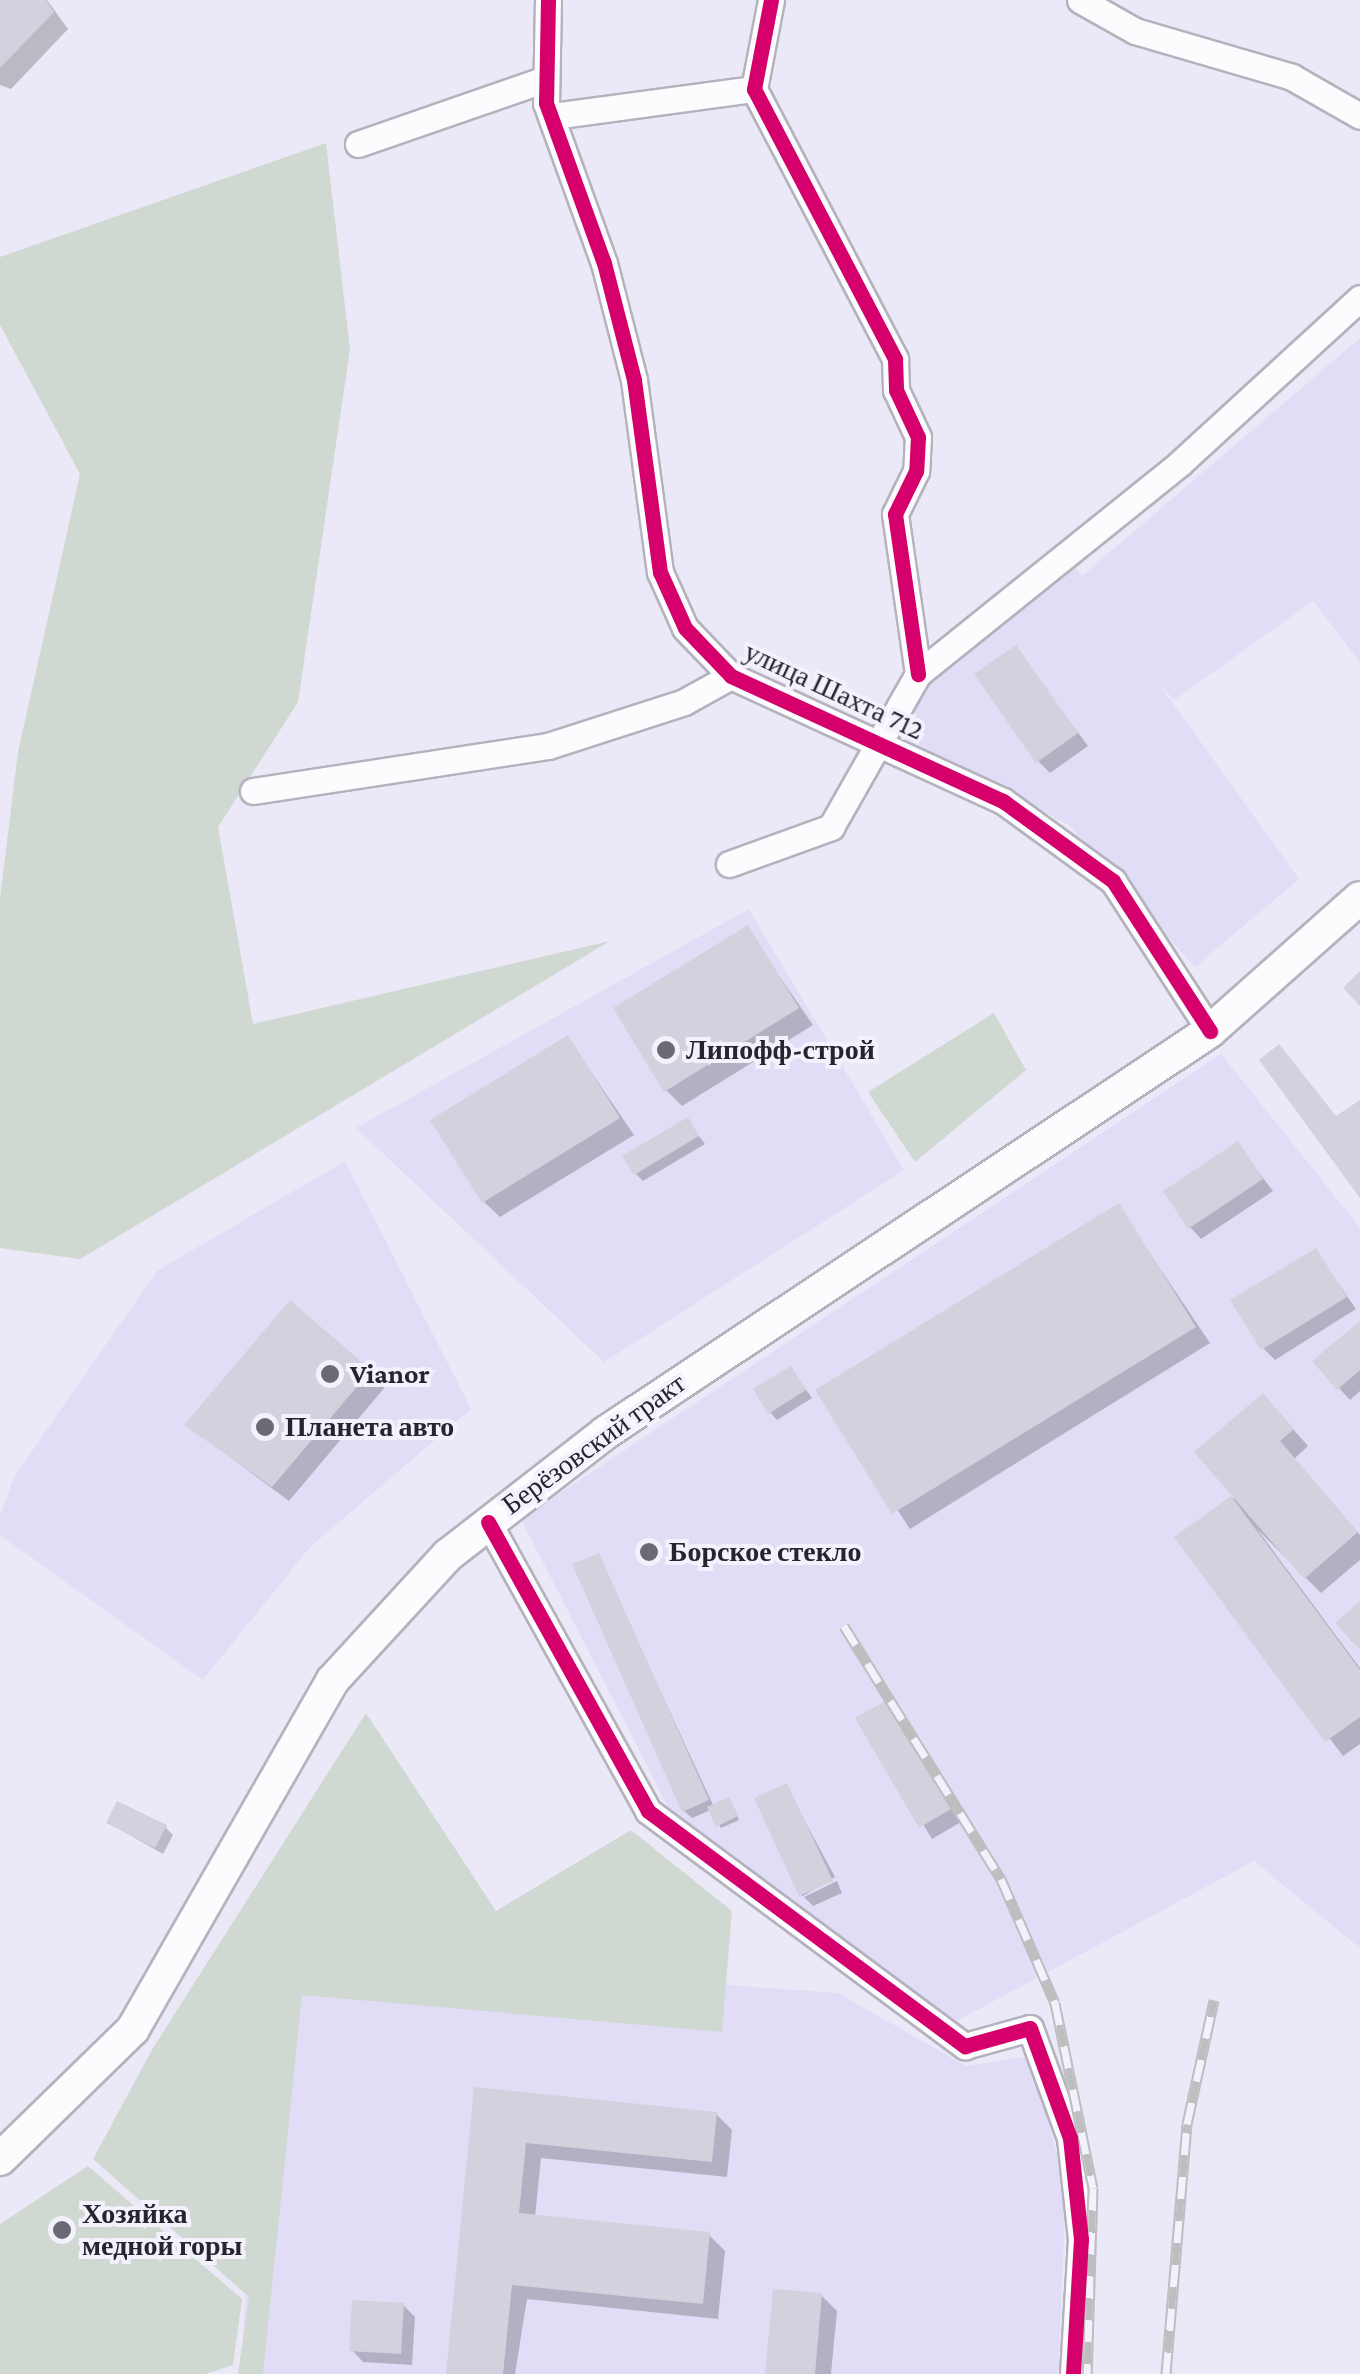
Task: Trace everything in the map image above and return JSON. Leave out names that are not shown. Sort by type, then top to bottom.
[{"type":"main road","name":"Берёзовский тракт","points":[[0,2159],[133,2029],[333,1680],[488,1522],[756,1329],[1210,1031],[1360,898]]},
{"type":"street","name":"улица Шахта 712","points":[[548,0],[546,79],[553,116],[634,380],[660,572],[685,628],[731,676],[884,740],[1003,802],[1113,881],[1210,1031]]},
{"type":"street","points":[[771,0],[754,89],[895,359],[896,390],[918,436],[916,471],[895,514],[918,674]]},
{"type":"street","points":[[1080,0],[1135,31],[1292,78],[1360,116]]},
{"type":"street","points":[[358,144],[546,79]]},
{"type":"street","points":[[553,116],[754,89]]},
{"type":"street","points":[[729,864],[831,827],[884,740],[918,674],[1180,463],[1360,298]]},
{"type":"street","points":[[253,792],[548,746],[684,702],[731,676]]},
{"type":"street","points":[[488,1522],[648,1811],[965,2046],[1030,2028],[1070,2138],[1081,2239],[1073,2374]]},
{"type":"shaded area","points":[[326,143],[350,349],[298,702],[218,827],[253,1024],[610,941],[80,1259],[0,1248],[0,898],[18,752],[80,474],[0,325],[0,257]]},
{"type":"shaded area","points":[[1360,338],[1360,662],[1313,601],[1174,700],[1157,681],[1299,879],[1195,967],[1069,825],[882,728],[1068,558],[1082,576]]},
{"type":"shaded area","points":[[749,909],[904,1170],[604,1362],[356,1128]]},
{"type":"shaded area","points":[[994,1013],[1026,1070],[915,1162],[868,1092]]},
{"type":"shaded area","points":[[1221,1054],[1360,1228],[1360,1948],[1254,1861],[955,2022],[671,1813],[521,1519]]},
{"type":"shaded area","points":[[345,1161],[471,1409],[310,1547],[203,1680],[0,1535],[0,1516],[14,1477],[157,1271]]},
{"type":"shaded area","points":[[366,1713],[496,1911],[631,1830],[732,1911],[722,2032],[302,1995],[263,2374],[238,2374],[249,2297],[93,2159],[153,2048]]},
{"type":"shaded area","points":[[273,1952],[838,1993],[966,2066],[1032,2056],[1066,2191],[1058,2374],[240,2374]]},
{"type":"shaded area","points":[[88,2166],[242,2299],[233,2365],[206,2374],[0,2374],[0,2224]]},
{"type":"building","points":[[0,0],[46,0],[54,12],[0,68]]},
{"type":"building","points":[[1016,645],[1078,733],[1036,763],[974,674]]},
{"type":"building","points":[[748,925],[799,1008],[664,1092],[613,1008]]},
{"type":"building","points":[[1360,971],[1360,1006],[1343,988]]},
{"type":"building","points":[[568,1035],[620,1118],[482,1203],[430,1120]]},
{"type":"building","points":[[1279,1044],[1336,1116],[1360,1100],[1360,1198],[1259,1060]]},
{"type":"building","points":[[688,1117],[699,1136],[634,1175],[622,1156]]},
{"type":"building","points":[[1238,1141],[1263,1179],[1188,1229],[1163,1191]]},
{"type":"building","points":[[1119,1203],[1196,1327],[892,1514],[815,1390]]},
{"type":"building","points":[[1316,1248],[1347,1297],[1261,1350],[1230,1300]]},
{"type":"building","points":[[290,1300],[371,1370],[272,1487],[184,1425]]},
{"type":"building","points":[[1360,1321],[1360,1370],[1337,1390],[1312,1361]]},
{"type":"building","points":[[791,1366],[806,1390],[768,1414],[753,1389]]},
{"type":"building","points":[[1263,1393],[1294,1429],[1280,1441],[1358,1532],[1304,1579],[1194,1452]]},
{"type":"building","points":[[1231,1496],[1360,1670],[1360,1717],[1325,1742],[1174,1537]]},
{"type":"building","points":[[599,1553],[709,1800],[682,1812],[572,1564]]},
{"type":"building","points":[[1360,1601],[1360,1650],[1335,1623]]},
{"type":"building","points":[[887,1700],[951,1809],[919,1828],[855,1718]]},
{"type":"building","points":[[787,1783],[833,1881],[799,1896],[754,1798]]},
{"type":"building","points":[[729,1797],[738,1816],[716,1827],[707,1807]]},
{"type":"building","points":[[117,1801],[167,1825],[155,1848],[106,1823]]},
{"type":"building","points":[[474,2087],[717,2112],[712,2162],[526,2143],[519,2213],[710,2232],[703,2304],[512,2285],[503,2374],[446,2374]]},
{"type":"building","points":[[773,2289],[822,2293],[815,2374],[765,2374]]},
{"type":"building","points":[[352,2300],[404,2303],[401,2354],[349,2351]]},
{"type":"railway","points":[[844,1626],[1001,1879],[1055,2003],[1093,2188],[1087,2374]]},
{"type":"railway","points":[[1166,2374],[1187,2124],[1214,2000]]},
{"type":"cycle path","points":[[548,0],[546,103],[604,263],[634,380],[660,572],[685,628],[731,676],[1003,801],[1113,881],[1210,1031]]},
{"type":"cycle path","points":[[771,0],[754,89],[895,359],[896,390],[918,437],[916,471],[895,514],[918,674]]},
{"type":"cycle path","points":[[488,1522],[648,1811],[965,2046],[1030,2028],[1070,2138],[1081,2239],[1073,2374]]},
{"type":"place","name":"Липофф-строй","points":[[666,1050]]},
{"type":"place","name":"Vianor","points":[[330,1374]]},
{"type":"place","name":"Планета авто","points":[[265,1427]]},
{"type":"place","name":"Борское стекло","points":[[649,1552]]},
{"type":"place","name":"Хозяйка медной горы","points":[[62,2230]]}]
